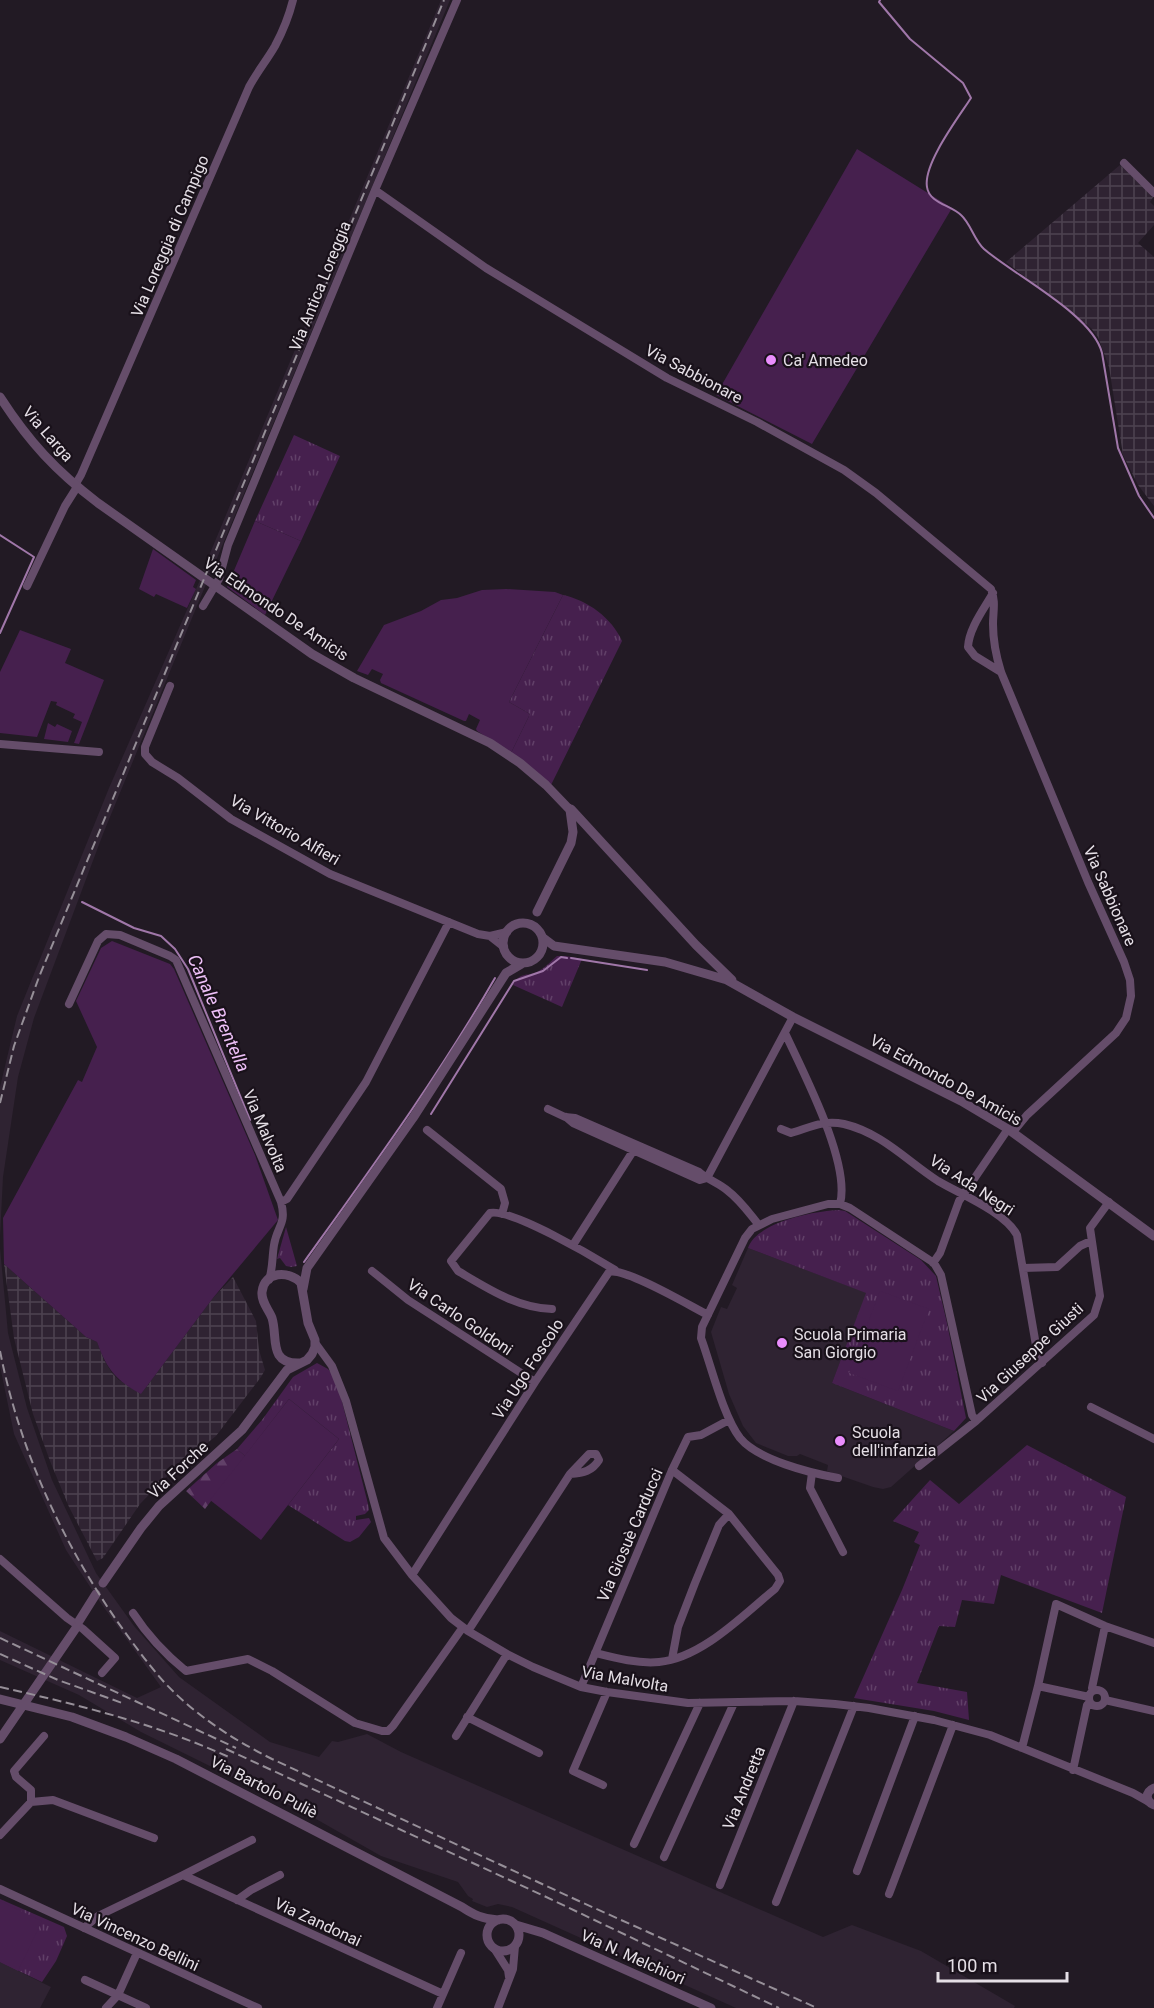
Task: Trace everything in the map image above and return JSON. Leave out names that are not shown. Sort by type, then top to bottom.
[{"type":"street","name":"Via Loreggia di Campigo","points":[[27,586],[64,506],[86,465],[249,87],[275,47],[288,19],[293,0]]},
{"type":"street","name":"Via Antica Loreggia","points":[[215,585],[219,579],[228,544],[375,190],[457,0]]},
{"type":"street","points":[[1124,163],[1154,193]]},
{"type":"street","name":"Via Sabbionare","points":[[375,190],[486,268],[667,378],[758,422],[844,470],[876,493],[992,589],[996,655],[1001,672],[1088,882],[1124,962],[1130,980],[1131,996],[1126,1018],[1116,1034],[1010,1131],[959,1202],[940,1253],[933,1263]]},
{"type":"street","name":"Via Larga","points":[[0,397],[31,442],[76,486]]},
{"type":"street","name":"Via Edmondo De Amicis","points":[[76,486],[289,639],[344,673],[490,743],[520,764],[560,799],[696,945],[742,988]]},
{"type":"street","points":[[203,606],[215,585]]},
{"type":"street","points":[[993,593],[968,640],[968,647],[975,656],[1001,672]]},
{"type":"street","name":"Via Vittorio Alfieri","points":[[170,686],[145,747],[145,754],[152,762],[178,778],[231,819],[330,874],[478,934],[490,936],[505,950]]},
{"type":"street","points":[[0,744],[99,752]]},
{"type":"street","points":[[506,973],[504,939],[507,932],[511,927],[524,923],[537,912],[572,842],[572,815],[560,799]]},
{"type":"street","points":[[558,868],[569,830],[566,809],[560,799]]},
{"type":"street","points":[[572,842],[583,834],[598,838]]},
{"type":"street","points":[[537,912],[543,943],[539,956]]},
{"type":"street","points":[[281,1202],[287,1199],[366,1082],[449,922]]},
{"type":"street","points":[[524,923],[535,926],[554,946],[665,962],[691,968],[698,966],[702,960],[702,955],[696,945]]},
{"type":"street","points":[[490,936],[507,932]]},
{"type":"street","name":"Via Malvolta","points":[[69,1004],[98,941],[106,934],[120,935],[173,958],[178,964],[281,1202],[283,1221],[274,1244],[274,1260],[269,1280]]},
{"type":"street","points":[[316,1344],[306,1314],[303,1290],[307,1268],[413,1118],[506,973],[554,946]]},
{"type":"street","points":[[505,950],[516,961],[523,963]]},
{"type":"street","name":"Via Edmondo De Amicis","points":[[691,968],[742,988],[793,1017],[952,1096],[1010,1131],[1154,1236]]},
{"type":"street","points":[[707,1178],[793,1017]]},
{"type":"street","points":[[785,1033],[825,1122],[840,1175],[842,1191],[840,1204]]},
{"type":"street","points":[[548,1109],[565,1117],[575,1118],[635,1147],[699,1172],[732,1193],[758,1224]]},
{"type":"street","points":[[781,1129],[791,1133],[825,1122]]},
{"type":"street","name":"Via Ada Negri","points":[[825,1122],[853,1127],[877,1136],[937,1180],[964,1194],[1014,1229],[1017,1235],[1038,1357],[1042,1363]]},
{"type":"street","points":[[427,1130],[501,1189],[506,1203],[502,1214]]},
{"type":"street","points":[[573,1245],[635,1147]]},
{"type":"street","name":"Via Giuseppe Giusti","points":[[919,1466],[976,1421],[1094,1315],[1100,1296],[1090,1228],[1109,1202]]},
{"type":"street","points":[[838,1478],[812,1473],[752,1449],[740,1438],[729,1420],[701,1338],[702,1327],[747,1234],[758,1224],[828,1204],[840,1204],[933,1263],[941,1275],[972,1415],[976,1421]]},
{"type":"street","points":[[552,1309],[534,1307],[497,1294],[458,1271],[453,1265],[451,1261],[490,1213],[502,1214],[540,1228],[615,1270],[632,1276],[708,1315]]},
{"type":"street","points":[[1023,1269],[1057,1267],[1080,1246],[1091,1241]]},
{"type":"street","points":[[274,1260],[281,1269],[298,1280],[303,1290]]},
{"type":"street","points":[[269,1280],[278,1274],[289,1275],[307,1268]]},
{"type":"street","name":"Via Ugo Foscolo","points":[[412,1575],[605,1275],[615,1270]]},
{"type":"street","name":"Via Carlo Goldoni","points":[[372,1271],[408,1300],[535,1382]]},
{"type":"street","name":"Via Forche","points":[[269,1280],[262,1290],[263,1299],[275,1329],[275,1347],[280,1356],[280,1372],[277,1382]]},
{"type":"street","name":"Via Malvolta","points":[[316,1344],[335,1370],[346,1401],[381,1531],[412,1575],[445,1612],[465,1629],[507,1653],[533,1667],[581,1687],[607,1692],[688,1703],[794,1701],[854,1706],[915,1716],[990,1736],[1132,1793],[1153,1804]]},
{"type":"street","name":"Via Forche","points":[[103,1582],[159,1506],[242,1430],[277,1382],[287,1371],[303,1362],[314,1351],[316,1344]]},
{"type":"street","points":[[280,1356],[289,1362],[322,1359],[329,1362]]},
{"type":"street","points":[[1091,1407],[1154,1439]]},
{"type":"street","name":"Via Giosuè Carducci","points":[[581,1687],[688,1437],[701,1435],[729,1420]]},
{"type":"street","points":[[595,1653],[658,1662],[703,1647],[775,1589],[780,1581],[778,1575],[729,1514],[672,1470]]},
{"type":"street","points":[[812,1473],[810,1488],[843,1552]]},
{"type":"street","points":[[133,1613],[147,1635],[169,1658],[186,1671],[248,1659],[272,1671],[355,1723],[388,1731],[465,1629],[570,1474]]},
{"type":"street","points":[[672,1659],[682,1616],[719,1525],[729,1514]]},
{"type":"street","points":[[0,1559],[115,1658],[102,1673]]},
{"type":"street","points":[[0,1739],[79,1626],[96,1594]]},
{"type":"street","points":[[1022,1748],[1056,1604],[1106,1626],[1154,1643]]},
{"type":"street","points":[[1073,1770],[1106,1626]]},
{"type":"street","points":[[456,1736],[507,1653]]},
{"type":"street","points":[[1038,1686],[1090,1697],[1097,1706],[1105,1700]]},
{"type":"street","points":[[1090,1697],[1101,1690],[1105,1700]]},
{"type":"street","points":[[603,1785],[573,1771],[607,1692]]},
{"type":"street","name":"Via Bartolo Puliè","points":[[5,1700],[72,1717],[176,1759],[476,1916],[498,1920]]},
{"type":"street","points":[[1105,1700],[1154,1711]]},
{"type":"street","name":"Via Andretta","points":[[720,1885],[794,1701]]},
{"type":"street","points":[[634,1844],[700,1703]]},
{"type":"street","points":[[664,1857],[734,1703]]},
{"type":"street","points":[[776,1902],[854,1706]]},
{"type":"street","points":[[857,1871],[915,1716]]},
{"type":"street","points":[[467,1717],[539,1753]]},
{"type":"street","points":[[889,1894],[953,1725]]},
{"type":"street","points":[[31,1802],[31,1790],[16,1777],[14,1771],[44,1736]]},
{"type":"street","points":[[1151,1790],[1147,1797],[1153,1804]]},
{"type":"street","name":"Via Malvolta","points":[[1132,1793],[1151,1790]]},
{"type":"street","points":[[0,1835],[31,1802],[53,1800],[154,1838]]},
{"type":"street","points":[[84,1928],[98,1916],[252,1840]]},
{"type":"street","name":"Via Zandonai","points":[[183,1875],[443,1994]]},
{"type":"street","points":[[237,1900],[280,1875]]},
{"type":"street","name":"Via Vincenzo Bellini","points":[[0,1889],[258,2008]]},
{"type":"street","name":"Via Bartolo Puliè","points":[[476,1916],[487,1935]]},
{"type":"street","points":[[498,2008],[509,1982],[513,1969],[519,1932],[510,1920],[498,1920],[489,1927],[487,1935],[489,1942],[508,1970],[509,1982]]},
{"type":"street","name":"Via N. Melchiori","points":[[516,1925],[543,1933],[711,2008]]},
{"type":"street","points":[[494,1948],[507,1951],[530,1934],[543,1933]]},
{"type":"street","points":[[105,2008],[117,1995],[137,1953]]},
{"type":"street","points":[[437,2008],[461,1953]]},
{"type":"street","points":[[85,1980],[146,2008]]},
{"type":"shaded area","points":[[441,0],[450,0],[210,575],[203,570]]},
{"type":"shaded area","points":[[1120,165],[1154,196],[1150,202],[1154,206],[1154,225],[1138,243],[1154,257],[1154,506],[1138,485],[1123,455],[1109,367],[1098,337],[1091,328],[1006,262]]},
{"type":"shaded area","points":[[200,580],[206,584],[103,834],[34,1018],[18,1077],[3,1177],[0,1237],[0,1087],[17,1016],[109,788]]},
{"type":"shaded area","points":[[0,1248],[8,1333],[27,1408],[52,1480],[96,1573],[134,1626],[179,1677],[270,1742],[319,1757],[332,1741],[338,1742],[367,1734],[401,1752],[823,1937],[852,1925],[921,1951],[1015,2006],[1014,2008],[736,2008],[512,1907],[498,1904],[487,1907],[472,1901],[473,1899],[458,1882],[381,1856],[309,1815],[141,1732],[79,1695],[0,1660],[0,1631],[137,1698],[161,1687],[66,1550],[14,1434],[0,1366]]},
{"type":"shaded area","points":[[748,1248],[867,1293],[832,1383],[954,1431],[891,1487],[883,1489],[873,1487],[827,1471],[828,1465],[800,1454],[788,1456],[756,1443],[743,1426],[729,1394],[711,1332],[721,1307],[727,1309],[737,1288],[732,1285]]},
{"type":"shaded area","points":[[4,1264],[86,1337],[97,1342],[112,1373],[141,1394],[213,1298],[233,1277],[256,1321],[259,1350],[265,1370],[261,1377],[216,1436],[170,1473],[140,1504],[103,1558],[97,1561],[69,1507],[33,1414],[14,1338]]},
{"type":"shaded area","points":[[0,1962],[51,1987],[40,2008],[0,2008]]},
{"type":"green space","points":[[857,149],[952,208],[812,444],[716,395]]},
{"type":"green space","points":[[294,435],[340,456],[301,541],[255,521]]},
{"type":"green space","points":[[255,521],[301,541],[265,615],[227,587]]},
{"type":"green space","points":[[153,549],[196,580],[193,587],[196,589],[187,608],[156,594],[154,597],[139,589]]},
{"type":"green space","points":[[482,590],[555,592],[563,595],[509,702],[530,714],[511,753],[477,731],[480,720],[469,714],[464,721],[381,683],[383,674],[372,669],[368,675],[357,671],[384,625],[421,611],[441,600],[457,598]]},
{"type":"green space","points":[[563,595],[581,601],[598,611],[612,625],[622,641],[551,785],[511,753],[530,714],[509,702]]},
{"type":"green space","points":[[20,630],[71,649],[65,663],[104,680],[79,744],[74,743],[82,722],[73,718],[75,714],[56,705],[57,702],[51,701],[37,737],[0,733],[0,672]]},
{"type":"green space","points":[[48,723],[55,727],[57,724],[72,731],[68,742],[44,739]]},
{"type":"green space","points":[[112,941],[170,964],[174,969],[255,1155],[278,1220],[213,1298],[141,1394],[113,1373],[97,1342],[86,1337],[4,1264],[3,1218],[78,1080],[82,1082],[97,1047],[76,1001],[101,948]]},
{"type":"green space","points":[[557,956],[582,959],[562,1007],[513,985],[519,978],[540,970]]},
{"type":"green space","points":[[845,1211],[921,1260],[936,1276],[966,1418],[954,1431],[832,1383],[866,1293],[748,1248],[753,1239],[762,1231],[774,1225],[802,1216]]},
{"type":"green space","points":[[286,1227],[297,1266],[286,1266],[280,1258],[277,1259]]},
{"type":"green space","points":[[880,1291],[929,1309],[898,1391],[849,1373]]},
{"type":"green space","points":[[317,1363],[328,1369],[336,1378],[368,1504],[369,1510],[365,1514],[356,1516],[356,1520],[369,1518],[371,1522],[359,1537],[350,1542],[288,1505],[339,1439],[289,1399],[245,1456],[237,1449],[262,1420],[293,1377]]},
{"type":"green space","points":[[289,1399],[339,1439],[261,1540],[210,1500]]},
{"type":"green space","points":[[1027,1445],[1126,1497],[1102,1613],[1001,1575],[994,1604],[962,1600],[955,1627],[939,1626],[917,1683],[967,1692],[969,1720],[934,1711],[854,1698],[920,1545],[914,1542],[919,1532],[893,1521],[930,1480],[959,1504]]},
{"type":"green space","points":[[237,1449],[245,1456],[205,1509],[186,1491],[217,1463]]},
{"type":"green space","points":[[0,1899],[64,1927],[67,1936],[56,1961],[42,1982],[0,1962]]},
{"type":"green space","points":[[0,1901],[42,1921],[18,1971],[0,1962]]},
{"type":"waterway","points":[[880,0],[879,2],[910,39],[963,83],[971,98],[950,129],[930,166],[927,177],[929,192],[936,200],[961,215],[984,249],[1069,310],[1096,339],[1102,353],[1118,448],[1139,496],[1154,518]]},
{"type":"waterway","name":"Canale Brentella","points":[[0,535],[34,557],[0,633]]},
{"type":"waterway","name":"Canale Brentella","points":[[82,902],[134,928],[161,936],[175,949],[188,969],[250,1120]]},
{"type":"waterway","points":[[431,1114],[514,981],[543,971],[561,957],[567,958]]},
{"type":"waterway","points":[[571,958],[647,970]]},
{"type":"waterway","points":[[304,1262],[427,1087],[495,978]]},
{"type":"railway","points":[[0,1103],[14,1046],[39,977],[444,0]]},
{"type":"railway","points":[[0,1351],[18,1423],[60,1526],[117,1621],[164,1682],[201,1716],[228,1735],[272,1759],[817,2008]]},
{"type":"railway","points":[[0,1638],[236,1748]]},
{"type":"railway","points":[[0,1654],[58,1680],[125,1704]]},
{"type":"railway","points":[[0,1687],[88,1708],[146,1725],[231,1758]]},
{"type":"railway","points":[[226,1749],[542,1895],[779,2008]]},
{"type":"place","name":"Ca' Amedeo","points":[[771,360]]},
{"type":"place","name":"Scuola Primaria San Giorgio","points":[[782,1343]]},
{"type":"place","name":"Scuola dell'infanzia","points":[[840,1441]]}]
